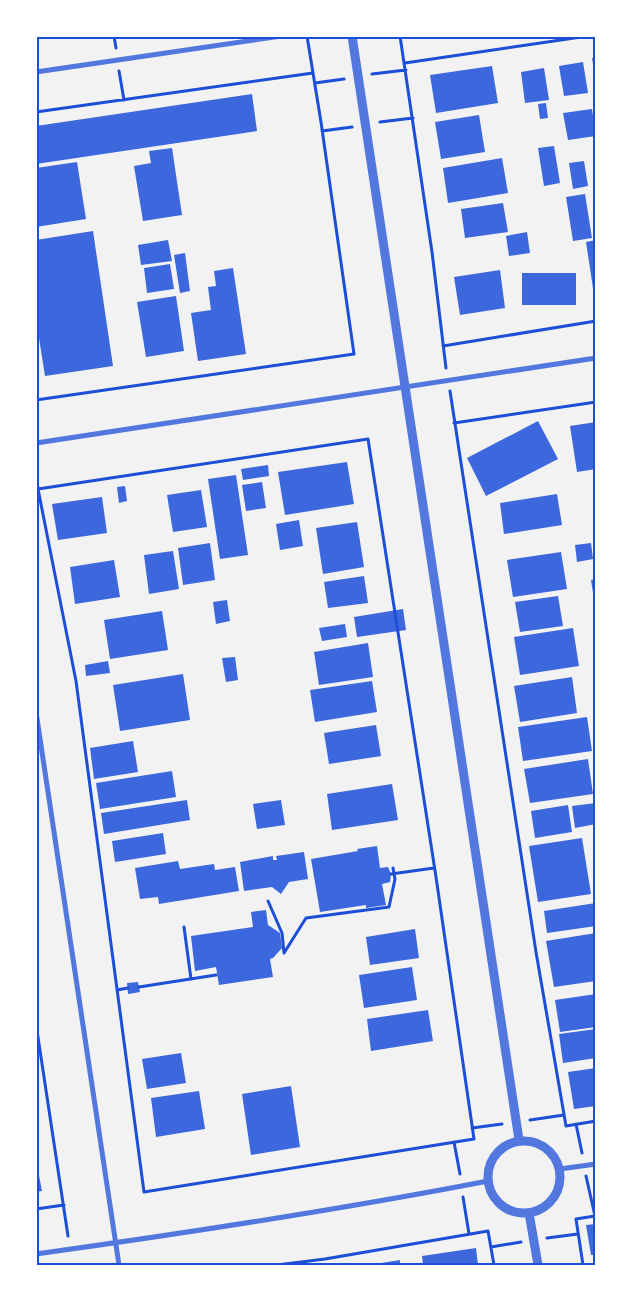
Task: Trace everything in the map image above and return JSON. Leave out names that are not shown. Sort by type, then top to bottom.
[{"type":"street","points":[[36,72],[281,36]]},
{"type":"street","points":[[352,36],[519,1140]]},
{"type":"street","points":[[36,443],[596,358]]},
{"type":"street","points":[[36,712],[119,1265]]},
{"type":"street","points":[[519,1140],[536,1142],[550,1150],[557,1159],[560,1169],[559,1189],[554,1198],[548,1205],[529,1213],[518,1213],[507,1209],[498,1202],[491,1192],[488,1181],[489,1167],[495,1154],[506,1145],[519,1140]]},
{"type":"street","points":[[560,1169],[596,1164]]},
{"type":"street","points":[[36,1254],[408,1196],[488,1181]]},
{"type":"street","points":[[529,1213],[538,1265]]},
{"type":"path","points":[[36,400],[354,354],[307,36]]},
{"type":"path","points":[[400,36],[432,252],[443,346],[596,321]]},
{"type":"path","points":[[405,63],[588,36]]},
{"type":"path","points":[[36,112],[313,73]]},
{"type":"path","points":[[596,402],[454,423],[535,942],[566,1126],[596,1121]]},
{"type":"path","points":[[36,472],[37,489],[76,681],[144,1192],[474,1139],[368,439],[37,489]]},
{"type":"path","points":[[268,901],[282,933],[284,953],[306,918],[389,908],[395,879],[393,868]]},
{"type":"path","points":[[393,874],[434,868]]},
{"type":"path","points":[[184,927],[191,979]]},
{"type":"path","points":[[139,987],[216,975]]},
{"type":"path","points":[[117,990],[128,988]]},
{"type":"path","points":[[36,1024],[64,1205],[36,1209]]},
{"type":"path","points":[[583,1265],[576,1219],[596,1216]]},
{"type":"path","points":[[277,1265],[324,1259],[488,1231],[494,1265]]},
{"type":"building","points":[[596,57],[596,76],[595,76],[592,58]]},
{"type":"building","points":[[583,62],[588,93],[564,96],[559,66]]},
{"type":"building","points":[[492,66],[498,103],[436,113],[430,75]]},
{"type":"building","points":[[544,68],[549,100],[525,103],[521,72]]},
{"type":"building","points":[[252,94],[257,131],[36,164],[36,126]]},
{"type":"building","points":[[546,103],[548,118],[540,119],[538,104]]},
{"type":"building","points":[[592,109],[596,136],[568,140],[563,113]]},
{"type":"building","points":[[479,115],[485,152],[441,159],[435,122]]},
{"type":"building","points":[[554,146],[560,183],[544,186],[538,148]]},
{"type":"building","points":[[172,148],[182,215],[143,221],[134,166],[151,163],[149,151]]},
{"type":"building","points":[[502,158],[508,193],[448,203],[443,168]]},
{"type":"building","points":[[584,161],[588,186],[573,189],[569,163]]},
{"type":"building","points":[[77,162],[86,219],[36,227],[36,168]]},
{"type":"building","points":[[585,194],[592,238],[573,241],[566,197]]},
{"type":"building","points":[[503,203],[508,232],[465,238],[461,209]]},
{"type":"building","points":[[93,231],[113,366],[45,376],[36,319],[36,240]]},
{"type":"building","points":[[527,232],[530,253],[509,256],[506,236]]},
{"type":"building","points":[[168,240],[172,261],[141,265],[138,245]]},
{"type":"building","points":[[596,240],[596,295],[594,295],[586,242]]},
{"type":"building","points":[[185,253],[190,291],[180,293],[174,255]]},
{"type":"building","points":[[170,264],[174,289],[147,293],[144,268]]},
{"type":"building","points":[[233,268],[246,354],[198,361],[191,313],[211,310],[208,287],[216,286],[214,271]]},
{"type":"building","points":[[500,270],[505,308],[460,315],[454,277]]},
{"type":"building","points":[[522,273],[576,273],[576,305],[522,305]]},
{"type":"building","points":[[176,296],[184,351],[146,357],[137,302]]},
{"type":"building","points":[[538,421],[558,459],[486,496],[467,458]]},
{"type":"building","points":[[596,422],[596,469],[577,472],[570,426]]},
{"type":"building","points":[[347,462],[354,504],[285,515],[278,472]]},
{"type":"building","points":[[268,465],[269,476],[243,480],[241,469]]},
{"type":"building","points":[[236,475],[248,555],[220,559],[208,479]]},
{"type":"building","points":[[262,482],[266,508],[246,511],[242,485]]},
{"type":"building","points":[[125,486],[127,501],[119,503],[117,487]]},
{"type":"building","points":[[201,490],[207,527],[173,532],[167,495]]},
{"type":"building","points":[[557,494],[562,525],[504,534],[500,503]]},
{"type":"building","points":[[102,497],[107,533],[58,540],[52,504]]},
{"type":"building","points":[[299,520],[303,546],[280,550],[276,524]]},
{"type":"building","points":[[357,522],[364,567],[323,574],[316,528]]},
{"type":"building","points":[[210,543],[215,580],[183,585],[178,548]]},
{"type":"building","points":[[591,543],[593,559],[577,562],[575,545]]},
{"type":"building","points":[[173,551],[179,589],[149,594],[144,555]]},
{"type":"building","points":[[561,552],[567,589],[513,597],[507,560]]},
{"type":"building","points":[[114,560],[120,597],[75,604],[70,567]]},
{"type":"building","points":[[364,576],[368,603],[328,608],[324,582]]},
{"type":"building","points":[[596,579],[596,599],[594,599],[591,580]]},
{"type":"building","points":[[558,596],[563,626],[520,632],[515,602]]},
{"type":"building","points":[[227,600],[230,621],[216,624],[213,602]]},
{"type":"building","points":[[403,609],[406,630],[357,637],[354,617]]},
{"type":"building","points":[[162,611],[168,650],[110,659],[104,620]]},
{"type":"building","points":[[345,624],[347,637],[322,641],[319,628]]},
{"type":"building","points":[[573,628],[579,666],[520,675],[514,637]]},
{"type":"building","points":[[368,643],[373,677],[319,685],[314,652]]},
{"type":"building","points":[[235,657],[238,680],[226,682],[222,658]]},
{"type":"building","points":[[108,661],[110,673],[86,676],[85,665]]},
{"type":"building","points":[[183,674],[190,720],[120,731],[113,685]]},
{"type":"building","points":[[572,677],[577,713],[520,722],[514,686]]},
{"type":"building","points":[[372,681],[377,712],[315,722],[310,690]]},
{"type":"building","points":[[587,717],[592,751],[523,761],[518,727]]},
{"type":"building","points":[[376,725],[381,756],[329,764],[324,733]]},
{"type":"building","points":[[133,741],[138,772],[94,779],[90,748]]},
{"type":"building","points":[[588,759],[593,794],[530,803],[524,769]]},
{"type":"building","points":[[172,771],[176,797],[100,809],[96,783]]},
{"type":"building","points":[[392,784],[398,820],[332,830],[327,794]]},
{"type":"building","points":[[187,800],[190,820],[104,834],[101,813]]},
{"type":"building","points":[[281,800],[285,825],[257,829],[253,804]]},
{"type":"building","points":[[596,803],[596,824],[575,828],[572,806]]},
{"type":"building","points":[[568,805],[572,832],[535,838],[531,811]]},
{"type":"building","points":[[163,833],[166,854],[115,862],[112,841]]},
{"type":"building","points":[[582,838],[591,894],[538,902],[529,846]]},
{"type":"building","points":[[377,846],[380,868],[388,867],[391,874],[390,882],[382,884],[386,905],[366,908],[366,905],[320,912],[311,859]]},
{"type":"building","points":[[304,852],[308,879],[289,882],[281,894],[272,887],[244,891],[240,862],[273,856],[273,860],[277,860],[276,856]]},
{"type":"building","points":[[178,861],[180,869],[214,864],[215,870],[235,867],[239,891],[159,904],[158,897],[140,899],[135,868]]},
{"type":"building","points":[[596,903],[596,926],[547,933],[544,911]]},
{"type":"building","points":[[266,910],[268,925],[280,933],[282,948],[270,959],[273,977],[219,985],[216,967],[195,971],[191,936],[253,927],[251,912]]},
{"type":"building","points":[[415,929],[419,958],[370,965],[366,937]]},
{"type":"building","points":[[596,933],[596,981],[554,987],[546,941]]},
{"type":"building","points":[[412,967],[417,1000],[364,1008],[359,975]]},
{"type":"building","points":[[138,982],[140,992],[128,994],[127,983]]},
{"type":"building","points":[[596,994],[596,1027],[560,1032],[555,1000]]},
{"type":"building","points":[[428,1010],[433,1041],[371,1051],[367,1019]]},
{"type":"building","points":[[596,1029],[596,1058],[563,1063],[559,1034]]},
{"type":"building","points":[[181,1053],[186,1083],[147,1089],[142,1059]]},
{"type":"building","points":[[596,1068],[596,1106],[574,1109],[568,1072]]},
{"type":"building","points":[[291,1086],[300,1147],[251,1155],[242,1094]]},
{"type":"building","points":[[199,1091],[205,1129],[156,1137],[151,1098]]},
{"type":"building","points":[[36,1160],[42,1191],[36,1192]]},
{"type":"building","points":[[596,1224],[596,1255],[591,1255],[586,1225]]},
{"type":"building","points":[[476,1248],[478,1265],[423,1265],[422,1256]]},
{"type":"building","points":[[400,1260],[400,1265],[375,1265],[375,1264]]}]
